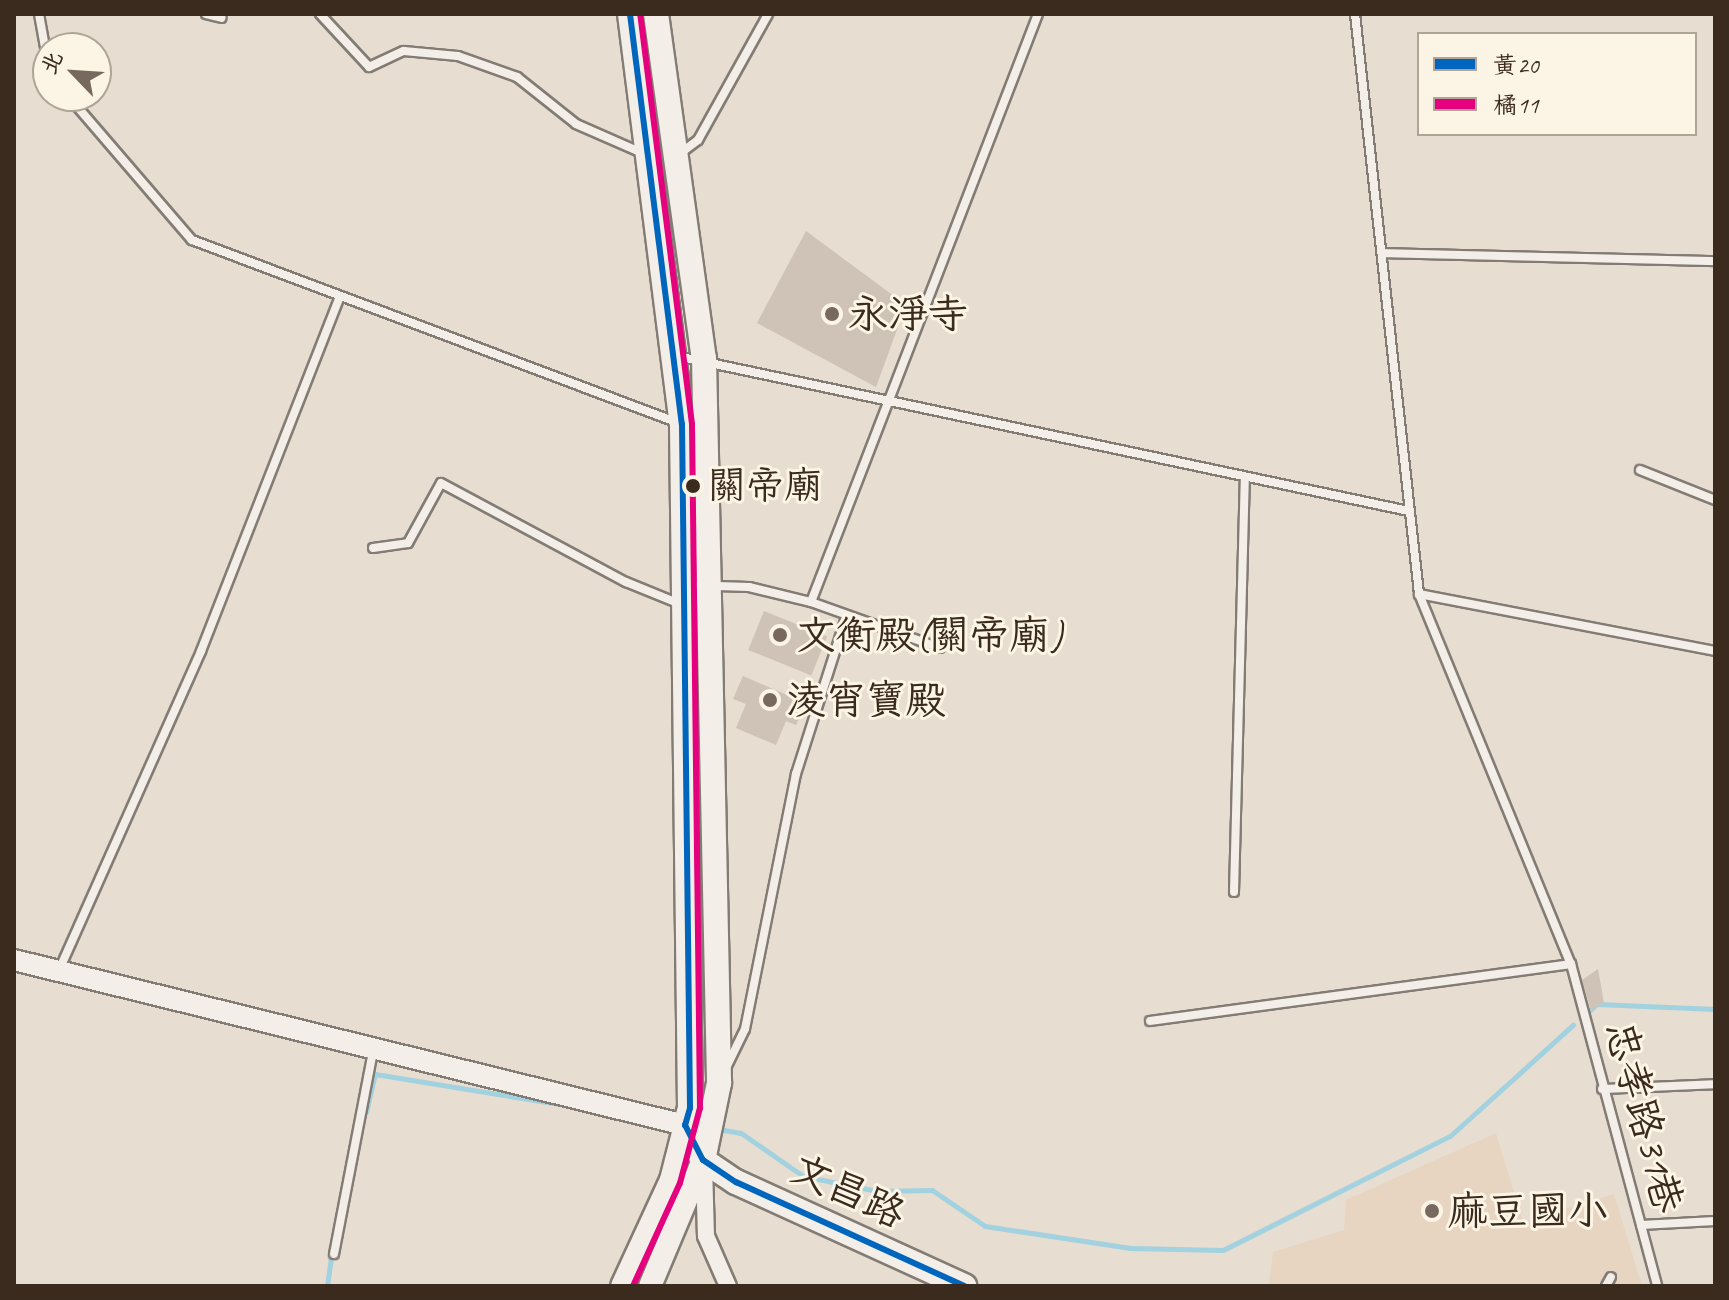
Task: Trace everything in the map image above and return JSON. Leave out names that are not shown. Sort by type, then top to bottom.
[{"type":"main road","points":[[622,1286],[671,1180],[690,1108],[680,595],[682,424],[677,356],[630,14]]},
{"type":"main road","points":[[650,1286],[703,1160],[719,1083],[704,358],[656,14]]},
{"type":"main road","points":[[685,1125],[703,1160]]},
{"type":"main road","name":"文昌路","points":[[703,1160],[736,1182],[964,1286]]},
{"type":"street","points":[[14,960],[60,968],[685,1125]]},
{"type":"street","points":[[703,1160],[706,1236],[728,1286]]},
{"type":"lane","points":[[206,14],[222,18]]},
{"type":"lane","points":[[320,14],[369,67],[404,51],[458,56],[517,77],[576,124],[649,155]]},
{"type":"lane","points":[[678,156],[698,140],[768,14]]},
{"type":"lane","points":[[811,602],[1038,14]]},
{"type":"lane","name":"忠孝路31巷","points":[[1355,14],[1419,594],[1571,964],[1657,1286]]},
{"type":"lane","points":[[82,112],[192,240],[339,298],[682,424]]},
{"type":"lane","points":[[1383,253],[1715,261]]},
{"type":"lane","points":[[60,968],[201,651],[339,298]]},
{"type":"lane","points":[[677,356],[704,358],[1245,479],[1409,511]]},
{"type":"lane","points":[[1640,470],[1715,500]]},
{"type":"lane","points":[[1234,892],[1245,479]]},
{"type":"lane","points":[[373,548],[408,543],[441,483],[626,582],[680,595],[707,585],[749,587],[811,602],[940,648]]},
{"type":"lane","points":[[1419,594],[1715,651]]},
{"type":"lane","points":[[719,1083],[745,1029],[796,774],[846,617]]},
{"type":"lane","points":[[1150,1021],[1571,964]]},
{"type":"lane","points":[[334,1254],[374,1046]]},
{"type":"lane","points":[[1602,1089],[1715,1084]]},
{"type":"lane","points":[[1641,1225],[1715,1221]]},
{"type":"lane","points":[[1606,1286],[1611,1277]]},
{"type":"shaded area","name":"麻豆國小","points":[[1496,1133],[1523,1222],[1614,1194],[1642,1286],[1269,1286],[1273,1252],[1344,1230],[1346,1200]]},
{"type":"building","name":"永淨寺","points":[[806,231],[906,305],[876,387],[757,323]]},
{"type":"building","points":[[764,611],[827,636],[811,675],[748,650]]},
{"type":"building","points":[[743,676],[806,703],[796,725],[786,721],[776,745],[736,728],[746,704],[733,699]]},
{"type":"building","points":[[1598,969],[1604,1003],[1591,1010],[1582,980]]},
{"type":"waterway","points":[[1588,1012],[1597,1004],[1715,1009]]},
{"type":"waterway","points":[[718,1129],[741,1133],[803,1176],[877,1191],[932,1190],[985,1226],[1130,1248],[1223,1250],[1450,1136],[1573,1025]]},
{"type":"waterway","points":[[366,1112],[375,1074],[558,1104]]},
{"type":"waterway","points":[[327,1286],[332,1252]]},
{"type":"transit line","name":"黃20","points":[[630,14],[682,424],[690,1108],[685,1125],[703,1160],[736,1182],[964,1286]]},
{"type":"transit line","name":"橘11","points":[[633,1286],[680,1183],[700,1108],[692,424],[640,14]]},
{"type":"place","name":"永淨寺","points":[[832,314]]},
{"type":"place","name":"關帝廟","points":[[693,486]]},
{"type":"place","name":"文衡殿(關帝廟)","points":[[780,635]]},
{"type":"place","name":"淩宵寶殿","points":[[770,700]]},
{"type":"place","name":"麻豆國小","points":[[1432,1211]]}]
